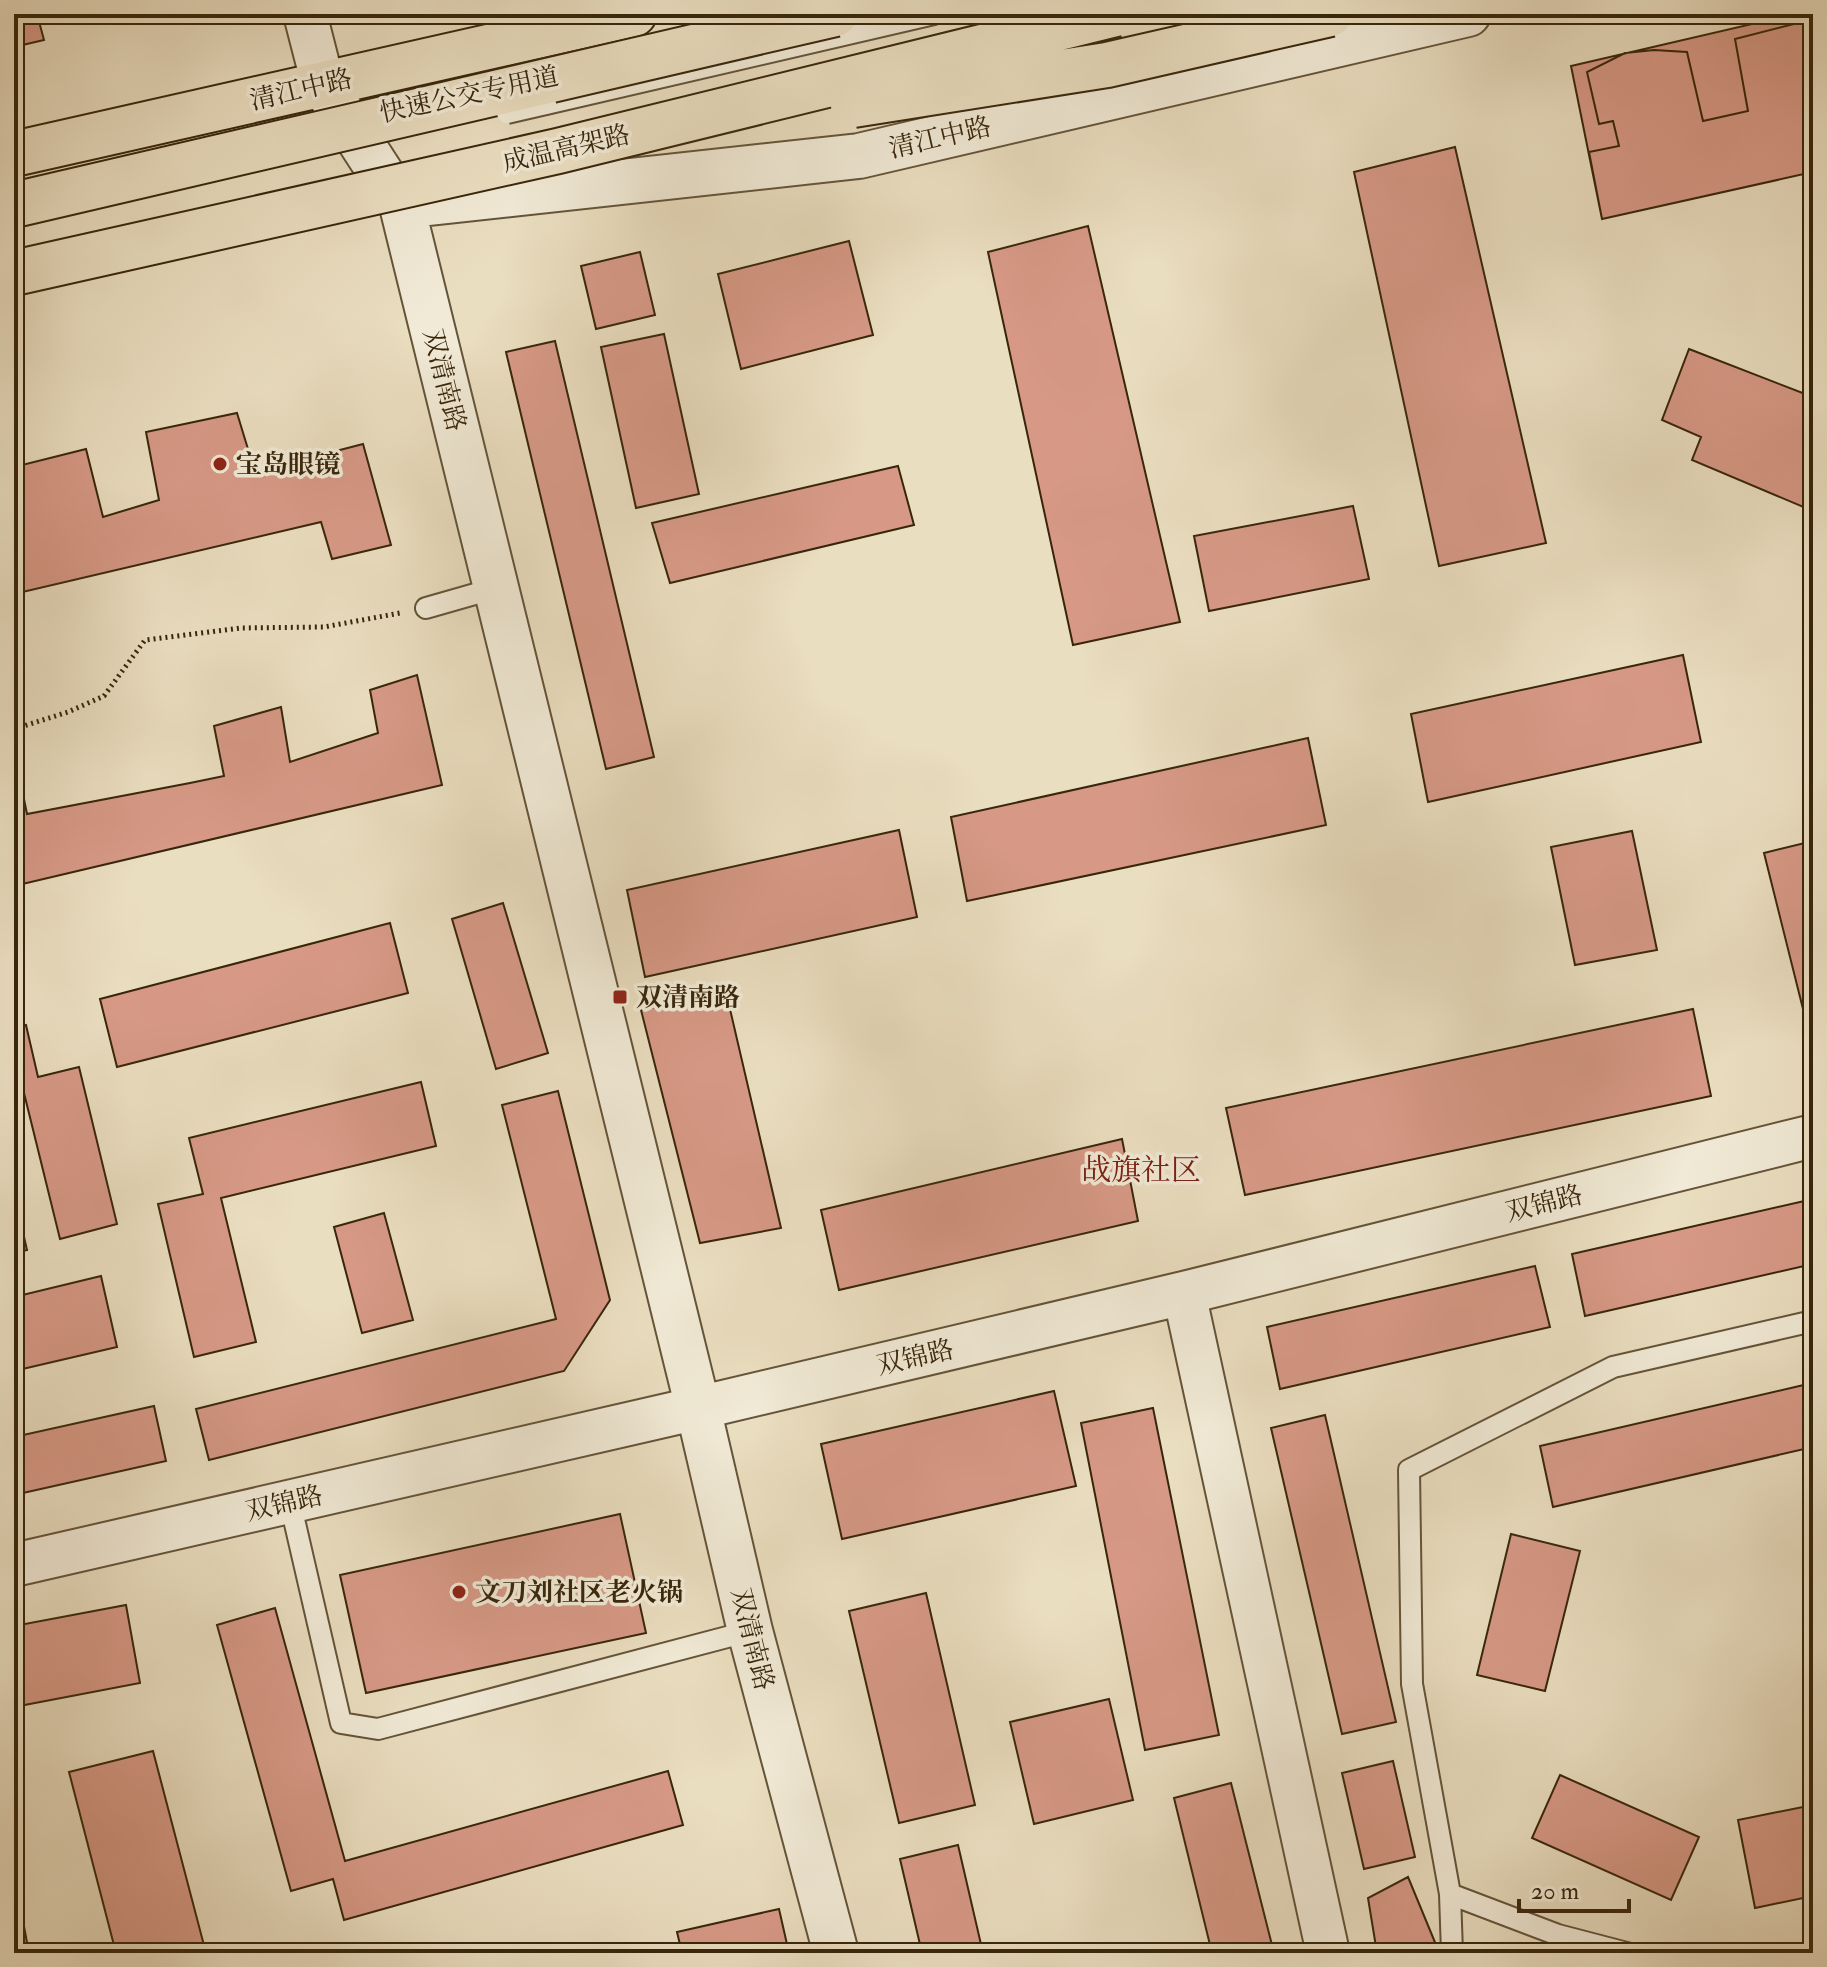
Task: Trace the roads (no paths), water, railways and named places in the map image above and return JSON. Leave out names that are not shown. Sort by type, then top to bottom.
[{"type":"main road","name":"清江中路","points":[[14,154],[634,14]]},
{"type":"main road","points":[[14,205],[835,14]]},
{"type":"main road","name":"成温高架路","points":[[14,273],[558,151],[1116,14]]},
{"type":"main road","name":"清江中路","points":[[14,291],[402,206],[1224,14]]},
{"type":"main road","points":[[558,151],[1107,65],[1330,14]]},
{"type":"street","points":[[305,14],[323,84]]},
{"type":"street","name":"清江中路","points":[[402,206],[859,156],[1468,14]]},
{"type":"street","name":"双清南路","points":[[323,84],[402,206],[750,1631],[836,1953]]},
{"type":"street","name":"双锦路","points":[[14,1565],[1184,1293],[1813,1136]]},
{"type":"street","points":[[1184,1293],[1328,1953]]},
{"type":"lane","name":"快速公交专用道","points":[[485,117],[934,14]]},
{"type":"lane","name":"快速公交专用道","points":[[14,219],[409,134]]},
{"type":"lane","points":[[426,608],[496,588]]},
{"type":"lane","points":[[1452,1953],[1450,1894],[1412,1684],[1409,1470],[1613,1367],[1813,1321]]},
{"type":"lane","points":[[290,1502],[341,1723],[378,1729],[750,1631]]},
{"type":"lane","points":[[1450,1894],[1558,1935],[1627,1953]]},
{"type":"place","name":"宝岛眼镜","points":[[220,464]]},
{"type":"place","name":"双清南路","points":[[620,997]]},
{"type":"place","name":"文刀刘社区老火锅","points":[[459,1592]]},
{"type":"district","name":"战旗社区","points":[[1141,1170]]}]
